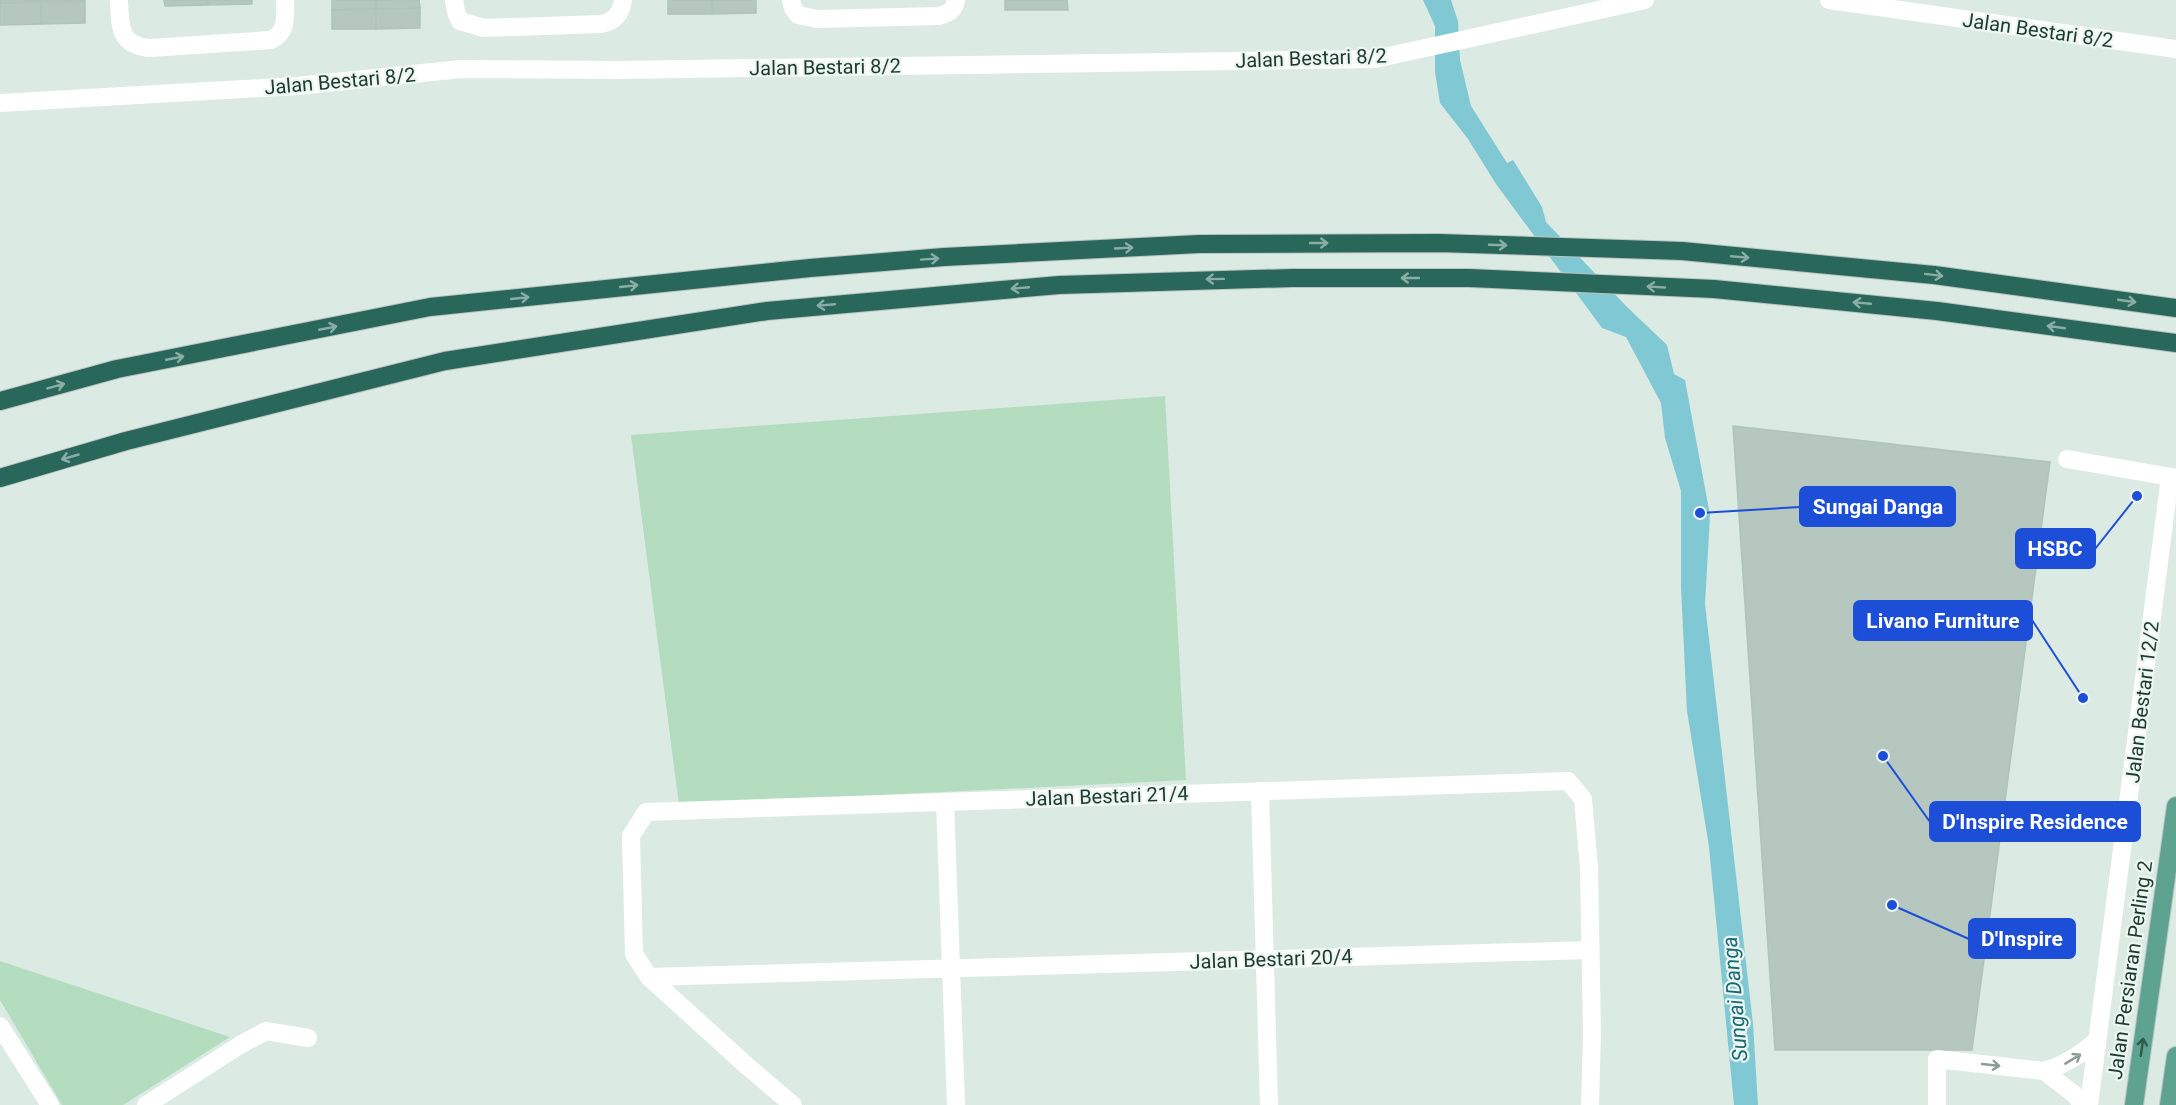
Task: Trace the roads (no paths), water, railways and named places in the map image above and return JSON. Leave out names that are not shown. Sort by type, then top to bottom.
[{"type":"highway","points":[[0,401],[117,369],[430,307],[810,268],[944,257],[1199,244],[1439,243],[1682,251],[1934,275],[2176,308]]},
{"type":"highway","points":[[0,478],[138,438],[445,361],[767,311],[1059,285],[1292,278],[1469,278],[1714,289],[1937,311],[2176,343]]},
{"type":"main road","name":"Jalan Persiaran Perling 2","points":[[2134,1105],[2176,806]]},
{"type":"main road","points":[[2169,1105],[2176,1056]]},
{"type":"street","points":[[119,0],[122,33],[129,43],[138,48],[271,40],[279,36],[284,28],[285,0]]},
{"type":"street","points":[[454,0],[460,21],[484,28],[601,24],[617,17],[623,0]]},
{"type":"street","points":[[791,0],[798,15],[817,19],[939,16],[949,13],[955,7],[956,0]]},
{"type":"street","name":"Jalan Bestari 8/2","points":[[0,103],[297,86],[461,69],[617,70],[1375,59],[1645,0]]},
{"type":"street","name":"Jalan Bestari 8/2","points":[[1829,0],[2176,50]]},
{"type":"street","points":[[2067,459],[2173,477]]},
{"type":"street","name":"Jalan Bestari 12/2","points":[[2089,1105],[2173,477]]},
{"type":"street","name":"Jalan Bestari 21/4","points":[[649,976],[634,954],[631,836],[646,812],[1568,781],[1583,800],[1589,868],[1590,950]]},
{"type":"street","points":[[1260,791],[1269,1105]]},
{"type":"street","points":[[945,802],[956,1105]]},
{"type":"street","points":[[1590,950],[1592,1033],[1590,1105]]},
{"type":"street","name":"Jalan Bestari 20/4","points":[[649,976],[1590,950]]},
{"type":"street","points":[[649,976],[747,1066],[794,1105]]},
{"type":"street","points":[[0,1026],[50,1105]]},
{"type":"street","points":[[146,1105],[240,1044],[266,1032],[308,1038]]},
{"type":"street","points":[[1937,1105],[1937,1059],[2044,1071],[2060,1067],[2072,1060],[2097,1040]]},
{"type":"street","points":[[2044,1071],[2075,1095],[2083,1105]]},
{"type":"water","points":[[1423,0],[1451,0],[1458,21],[1460,60],[1471,106],[1507,163],[1513,160],[1542,207],[1546,222],[1627,307],[1667,345],[1674,374],[1685,380],[1710,515],[1705,604],[1753,1024],[1758,1105],[1734,1105],[1709,847],[1687,711],[1681,588],[1681,491],[1665,438],[1661,403],[1626,337],[1602,328],[1496,184],[1468,139],[1440,103],[1435,72],[1435,26]]},
{"type":"place","name":"HSBC","points":[[2137,496]]},
{"type":"place","name":"Sungai Danga","points":[[1700,513]]},
{"type":"place","name":"Livano Furniture","points":[[2083,698]]},
{"type":"place","name":"D'Inspire Residence","points":[[1883,756]]},
{"type":"place","name":"D'Inspire","points":[[1892,905]]}]
